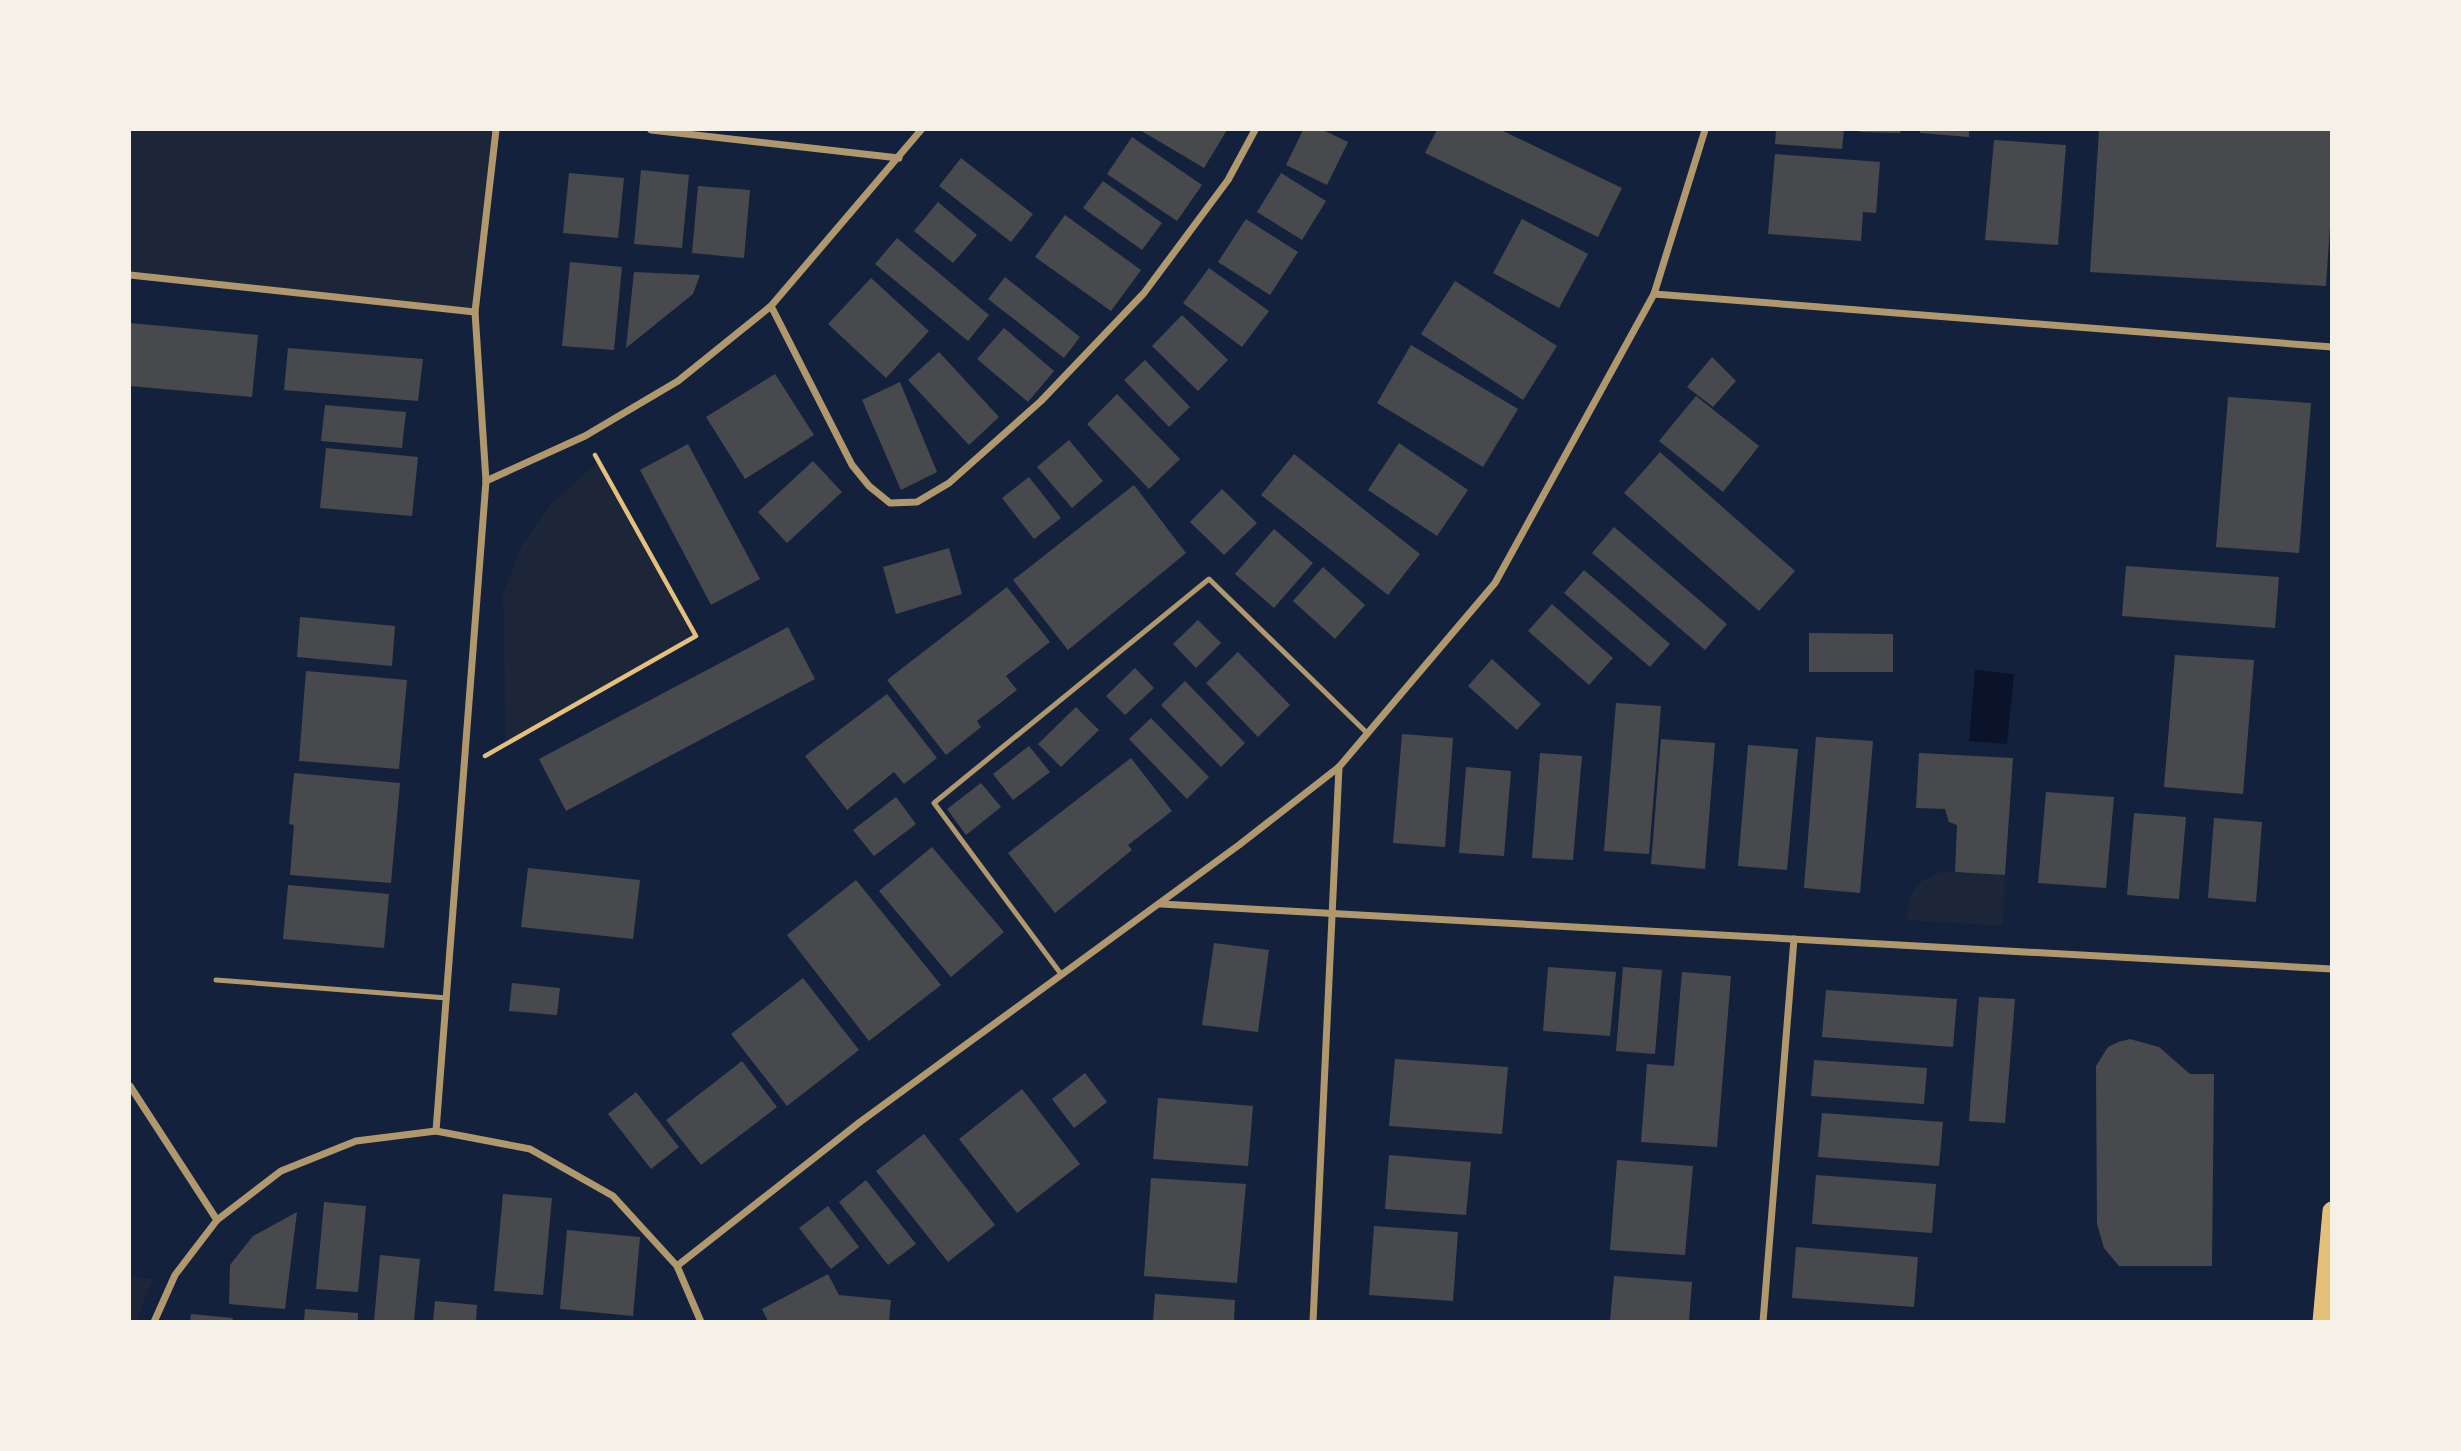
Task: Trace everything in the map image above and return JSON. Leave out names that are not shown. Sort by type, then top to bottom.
[{"type":"highway","points":[[2322,1321],[2332,1211]]},
{"type":"street","points":[[436,1131],[486,481],[475,313],[496,130]]},
{"type":"street","points":[[651,130],[899,158]]},
{"type":"street","points":[[486,481],[585,436],[678,381],[771,306],[921,130]]},
{"type":"street","points":[[771,306],[852,465],[869,486],[890,503],[917,502],[949,483],[1041,401],[1144,293],[1228,180],[1255,130]]},
{"type":"street","points":[[677,1266],[860,1122],[1160,904],[1339,767],[1495,583],[1654,293],[1705,130]]},
{"type":"street","points":[[130,275],[475,313]]},
{"type":"street","points":[[1654,293],[2332,346]]},
{"type":"street","points":[[1312,1321],[1339,767]]},
{"type":"street","points":[[1160,904],[2332,969]]},
{"type":"street","points":[[1763,1321],[1794,939]]},
{"type":"street","points":[[130,1086],[217,1220]]},
{"type":"street","points":[[154,1321],[174,1275],[217,1220],[281,1171],[356,1141],[436,1131],[530,1149],[613,1196],[677,1266],[701,1321]]},
{"type":"lane","points":[[1061,974],[934,803],[1209,579],[1368,734]]},
{"type":"lane","points":[[216,980],[447,999]]},
{"type":"path","points":[[464,767],[696,636],[585,436]]},
{"type":"shaded area","points":[[130,130],[496,130],[475,312],[130,275]]},
{"type":"shaded area","points":[[599,461],[696,636],[506,744],[503,594],[522,545],[550,505]]},
{"type":"shaded area","points":[[1975,670],[2014,674],[2007,744],[1969,741]]},
{"type":"shaded area","points":[[1942,872],[2005,875],[2003,926],[1907,920],[1909,902],[1915,889],[1925,879]]},
{"type":"shaded area","points":[[130,1277],[153,1279],[136,1321],[130,1321]]},
{"type":"building","points":[[1140,130],[1227,130],[1204,168]]},
{"type":"building","points":[[1303,130],[1323,130],[1348,142],[1327,185],[1286,165]]},
{"type":"building","points":[[1437,130],[1501,130],[1622,188],[1598,237],[1425,153]]},
{"type":"building","points":[[1776,130],[1844,130],[1842,149],[1775,144]]},
{"type":"building","points":[[1860,130],[1901,130],[1900,133]]},
{"type":"building","points":[[1920,130],[1969,130],[1969,137],[1920,133]]},
{"type":"building","points":[[2099,130],[2332,130],[2332,196],[2326,286],[2090,272]]},
{"type":"building","points":[[1132,137],[1202,185],[1177,221],[1107,174]]},
{"type":"building","points":[[1994,140],[2066,145],[2058,245],[1985,240]]},
{"type":"building","points":[[1775,154],[1880,162],[1876,213],[1863,212],[1861,241],[1768,234]]},
{"type":"building","points":[[961,158],[1033,214],[1011,242],[939,186]]},
{"type":"building","points":[[641,170],[689,175],[682,248],[634,244]]},
{"type":"building","points":[[569,173],[624,178],[618,238],[563,233]]},
{"type":"building","points":[[1281,173],[1326,201],[1302,240],[1257,212]]},
{"type":"building","points":[[1103,181],[1162,223],[1142,250],[1083,208]]},
{"type":"building","points":[[698,186],[750,190],[744,258],[692,253]]},
{"type":"building","points":[[938,202],[977,235],[953,263],[914,231]]},
{"type":"building","points":[[1065,215],[1141,270],[1111,311],[1035,257]]},
{"type":"building","points":[[1246,219],[1298,252],[1270,295],[1218,262]]},
{"type":"building","points":[[1522,219],[1588,254],[1559,308],[1493,273]]},
{"type":"building","points":[[897,238],[989,315],[968,341],[875,264]]},
{"type":"building","points":[[570,262],[622,267],[614,350],[562,346]]},
{"type":"building","points":[[1209,268],[1269,311],[1242,347],[1183,303]]},
{"type":"building","points":[[634,272],[700,275],[693,294],[626,348]]},
{"type":"building","points":[[1005,277],[1080,337],[1064,358],[988,299]]},
{"type":"building","points":[[871,278],[929,331],[886,378],[828,324]]},
{"type":"building","points":[[1455,281],[1557,346],[1523,400],[1421,334]]},
{"type":"building","points":[[1182,315],[1228,360],[1198,391],[1152,346]]},
{"type":"building","points":[[130,323],[258,335],[252,397],[130,386]]},
{"type":"building","points":[[1004,328],[1054,371],[1028,402],[977,359]]},
{"type":"building","points":[[1411,345],[1518,409],[1483,467],[1377,403]]},
{"type":"building","points":[[288,348],[423,359],[418,401],[284,390]]},
{"type":"building","points":[[939,352],[999,417],[969,445],[908,380]]},
{"type":"building","points":[[1712,357],[1736,381],[1713,407],[1687,387]]},
{"type":"building","points":[[1145,360],[1190,407],[1169,427],[1124,380]]},
{"type":"building","points":[[775,374],[814,435],[745,479],[706,417]]},
{"type":"building","points":[[900,382],[937,472],[901,490],[862,400]]},
{"type":"building","points":[[1117,394],[1180,459],[1149,489],[1087,424]]},
{"type":"building","points":[[1696,396],[1759,446],[1723,492],[1659,441]]},
{"type":"building","points":[[2228,397],[2311,403],[2299,553],[2216,547]]},
{"type":"building","points":[[325,405],[406,412],[402,448],[321,441]]},
{"type":"building","points":[[1069,440],[1103,481],[1072,508],[1037,467]]},
{"type":"building","points":[[1399,443],[1468,490],[1437,536],[1368,490]]},
{"type":"building","points":[[688,444],[760,579],[711,605],[640,470]]},
{"type":"building","points":[[326,448],[418,457],[412,516],[320,508]]},
{"type":"building","points":[[1660,452],[1795,571],[1759,611],[1624,493]]},
{"type":"building","points":[[1294,454],[1420,554],[1388,595],[1261,495]]},
{"type":"building","points":[[813,461],[842,492],[787,543],[758,512]]},
{"type":"building","points":[[1029,477],[1061,518],[1034,539],[1002,498]]},
{"type":"building","points":[[1134,485],[1186,553],[1068,650],[1013,580]]},
{"type":"building","points":[[1222,489],[1257,523],[1224,555],[1190,522]]},
{"type":"building","points":[[1614,527],[1727,624],[1705,650],[1592,553]]},
{"type":"building","points":[[1274,529],[1313,563],[1274,608],[1235,574]]},
{"type":"building","points":[[949,548],[962,594],[896,614],[883,567]]},
{"type":"building","points":[[2126,566],[2279,577],[2275,628],[2122,616]]},
{"type":"building","points":[[1323,567],[1365,605],[1335,639],[1293,601]]},
{"type":"building","points":[[1584,570],[1670,644],[1650,667],[1564,593]]},
{"type":"building","points":[[1007,587],[1050,642],[1006,676],[1017,690],[977,721],[981,727],[946,755],[887,680]]},
{"type":"building","points":[[1552,604],[1613,658],[1589,685],[1528,631]]},
{"type":"building","points":[[300,617],[395,626],[392,666],[297,657]]},
{"type":"building","points":[[1198,620],[1221,643],[1196,668],[1173,644]]},
{"type":"building","points":[[788,627],[815,679],[566,811],[539,759]]},
{"type":"building","points":[[1809,633],[1893,634],[1893,672],[1809,672]]},
{"type":"building","points":[[1238,652],[1290,705],[1258,737],[1206,683]]},
{"type":"building","points":[[2175,655],[2254,660],[2243,794],[2164,787]]},
{"type":"building","points":[[1492,659],[1541,704],[1517,730],[1468,686]]},
{"type":"building","points":[[1135,668],[1154,688],[1125,715],[1106,696]]},
{"type":"building","points":[[306,671],[407,680],[399,769],[299,761]]},
{"type":"building","points":[[1185,681],[1245,743],[1221,767],[1161,705]]},
{"type":"building","points":[[887,694],[937,758],[904,784],[894,772],[847,810],[805,756]]},
{"type":"building","points":[[1616,703],[1661,706],[1649,854],[1604,851]]},
{"type":"building","points":[[1076,707],[1099,730],[1061,767],[1038,744]]},
{"type":"building","points":[[1151,718],[1209,777],[1187,799],[1129,739]]},
{"type":"building","points":[[1402,734],[1453,738],[1445,847],[1393,843]]},
{"type":"building","points":[[1816,737],[1873,741],[1860,893],[1804,888]]},
{"type":"building","points":[[1661,739],[1715,743],[1705,869],[1651,864]]},
{"type":"building","points":[[1748,745],[1798,749],[1787,870],[1738,866]]},
{"type":"building","points":[[1029,746],[1050,772],[1013,800],[993,774]]},
{"type":"building","points":[[1540,753],[1582,756],[1573,860],[1532,858]]},
{"type":"building","points":[[1919,753],[2013,758],[2005,875],[1955,872],[1957,825],[1949,822],[1945,809],[1916,808]]},
{"type":"building","points":[[1131,758],[1172,811],[1128,845],[1132,850],[1055,913],[1008,853]]},
{"type":"building","points":[[1466,767],[1511,771],[1504,856],[1459,853]]},
{"type":"building","points":[[294,773],[400,783],[391,883],[290,875],[294,825],[289,824]]},
{"type":"building","points":[[981,783],[1001,807],[966,835],[947,809]]},
{"type":"building","points":[[2046,792],[2114,797],[2106,888],[2038,883]]},
{"type":"building","points":[[896,797],[916,824],[874,856],[853,830]]},
{"type":"building","points":[[2134,813],[2186,817],[2179,899],[2127,895]]},
{"type":"building","points":[[2214,818],[2262,822],[2256,902],[2208,898]]},
{"type":"building","points":[[932,847],[1004,932],[951,977],[879,891]]},
{"type":"building","points":[[528,868],[640,880],[633,939],[521,927]]},
{"type":"building","points":[[856,880],[941,985],[869,1041],[787,935]]},
{"type":"building","points":[[288,885],[389,894],[384,948],[283,939]]},
{"type":"building","points":[[1214,943],[1269,950],[1258,1032],[1202,1025]]},
{"type":"building","points":[[1548,967],[1616,972],[1610,1036],[1543,1031]]},
{"type":"building","points":[[1623,967],[1662,970],[1655,1054],[1616,1051]]},
{"type":"building","points":[[1682,972],[1731,976],[1717,1147],[1641,1142],[1647,1064],[1674,1066]]},
{"type":"building","points":[[803,978],[859,1050],[787,1106],[731,1034]]},
{"type":"building","points":[[512,983],[560,988],[557,1015],[509,1011]]},
{"type":"building","points":[[1826,990],[1957,999],[1953,1047],[1822,1037]]},
{"type":"building","points":[[1979,997],[2015,999],[2005,1123],[1969,1121]]},
{"type":"building","points":[[2130,1039],[2159,1047],[2190,1074],[2214,1074],[2212,1266],[2119,1266],[2104,1248],[2097,1224],[2096,1066],[2108,1047]]},
{"type":"building","points":[[1395,1059],[1508,1067],[1502,1134],[1389,1126]]},
{"type":"building","points":[[1814,1060],[1927,1068],[1924,1104],[1811,1096]]},
{"type":"building","points":[[742,1061],[777,1107],[701,1165],[666,1120]]},
{"type":"building","points":[[1085,1073],[1107,1102],[1074,1128],[1052,1099]]},
{"type":"building","points":[[1022,1089],[1080,1164],[1017,1213],[959,1139]]},
{"type":"building","points":[[636,1092],[679,1147],[651,1169],[608,1114]]},
{"type":"building","points":[[1158,1098],[1253,1106],[1248,1166],[1153,1159]]},
{"type":"building","points":[[1822,1113],[1943,1122],[1939,1166],[1818,1157]]},
{"type":"building","points":[[924,1134],[995,1225],[948,1262],[876,1171]]},
{"type":"building","points":[[1389,1155],[1471,1162],[1466,1215],[1385,1209]]},
{"type":"building","points":[[1617,1160],[1693,1166],[1685,1255],[1610,1250]]},
{"type":"building","points":[[1816,1175],[1936,1184],[1932,1233],[1812,1224]]},
{"type":"building","points":[[1151,1178],[1246,1184],[1237,1283],[1144,1276]]},
{"type":"building","points":[[866,1180],[916,1244],[888,1265],[839,1202]]},
{"type":"building","points":[[503,1194],[552,1198],[543,1295],[494,1291]]},
{"type":"building","points":[[324,1202],[366,1206],[358,1292],[316,1289]]},
{"type":"building","points":[[828,1206],[859,1247],[831,1269],[799,1228]]},
{"type":"building","points":[[297,1212],[285,1309],[229,1304],[230,1265],[253,1236]]},
{"type":"building","points":[[1374,1226],[1458,1232],[1453,1301],[1369,1295]]},
{"type":"building","points":[[567,1230],[640,1237],[633,1316],[560,1309]]},
{"type":"building","points":[[1796,1247],[1918,1257],[1914,1307],[1792,1298]]},
{"type":"building","points":[[380,1255],[420,1259],[414,1321],[374,1321]]},
{"type":"building","points":[[828,1274],[839,1295],[891,1300],[889,1321],[768,1321],[762,1309]]},
{"type":"building","points":[[1614,1276],[1692,1282],[1689,1321],[1610,1321]]},
{"type":"building","points":[[1155,1294],[1235,1300],[1234,1321],[1153,1321]]},
{"type":"building","points":[[435,1301],[477,1305],[476,1321],[433,1321]]},
{"type":"building","points":[[305,1309],[358,1313],[358,1321],[304,1321]]},
{"type":"building","points":[[191,1314],[233,1318],[232,1321],[190,1321]]}]
